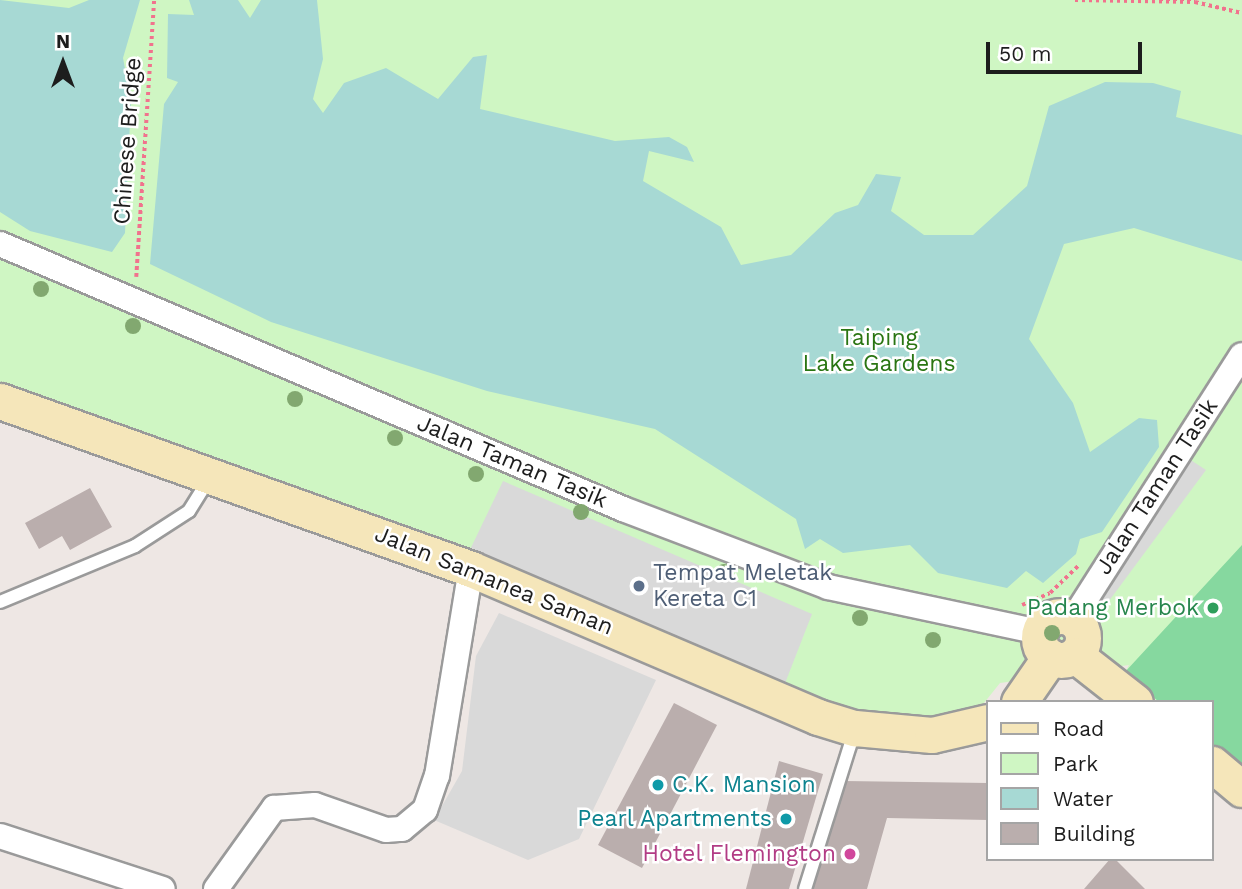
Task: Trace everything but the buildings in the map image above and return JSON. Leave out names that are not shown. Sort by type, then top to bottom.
[{"type":"street","name":"Jalan Taman Tasik","points":[[0,244],[623,509],[828,587],[1055,648]]},
{"type":"street","name":"Jalan Taman Tasik","points":[[1073,619],[1242,355]]},
{"type":"street","name":"Jalan Samanea Saman","points":[[0,401],[471,569],[855,728],[932,735],[986,722]]},
{"type":"street","points":[[216,889],[274,808],[315,804],[386,830],[402,829],[425,810],[437,776],[471,569]]},
{"type":"street","points":[[1020,700],[1055,648],[1083,636],[1073,619]]},
{"type":"street","points":[[1055,648],[1132,700]]},
{"type":"street","points":[[1214,766],[1242,789]]},
{"type":"street","points":[[0,836],[163,889]]},
{"type":"lane","points":[[0,601],[135,546],[189,510],[212,475]]},
{"type":"lane","points":[[805,889],[855,728]]},
{"type":"path","name":"Chinese Bridge","points":[[137,261],[155,0]]},
{"type":"path","points":[[1075,0],[1195,2],[1242,13]]},
{"type":"path","points":[[1008,606],[1050,593],[1082,561]]},
{"type":"green space","name":"Taiping Lake Gardens","points":[[0,0],[1242,0],[1242,779],[1214,707],[1214,700],[1156,700],[1125,672],[1129,665],[1000,683],[972,718],[864,725],[0,393]]},
{"type":"green space","name":"Padang Merbok","points":[[1242,545],[1242,773],[1214,749],[1214,700],[1157,700],[1125,672]]},
{"type":"shaded area","points":[[1180,453],[1206,470],[1103,609],[1083,595]]},
{"type":"shaded area","name":"Tempat Meletak Kereta C1","points":[[503,481],[812,614],[782,691],[466,558]]},
{"type":"shaded area","points":[[499,613],[656,680],[579,839],[528,860],[434,820],[462,771],[476,656]]},
{"type":"water","points":[[0,0],[69,8],[89,0],[140,0],[123,58],[131,100],[125,233],[112,252],[30,231],[0,212]]},
{"type":"water","points":[[189,0],[238,0],[250,18],[261,0],[317,0],[323,59],[313,99],[323,113],[344,83],[386,68],[438,99],[473,57],[487,55],[480,109],[615,141],[669,137],[687,147],[694,162],[649,151],[643,181],[721,227],[741,265],[791,255],[835,213],[858,205],[876,174],[901,177],[891,211],[924,235],[973,235],[1027,186],[1049,106],[1105,82],[1153,83],[1181,91],[1176,117],[1242,135],[1242,261],[1134,228],[1064,244],[1029,339],[1073,403],[1090,452],[1139,418],[1157,420],[1159,447],[1102,532],[1080,539],[1076,554],[1043,583],[1026,571],[1007,588],[938,573],[910,545],[843,553],[820,539],[805,549],[796,519],[655,429],[487,391],[271,322],[150,264],[164,104],[178,82],[167,78],[168,14],[194,15]]},
{"type":"place","name":"Tempat Meletak Kereta C1","points":[[639,586]]},
{"type":"place","name":"Padang Merbok","points":[[1213,608]]},
{"type":"place","name":"C.K. Mansion","points":[[658,785]]},
{"type":"place","name":"Pearl Apartments","points":[[786,819]]},
{"type":"place","name":"Hotel Flemington","points":[[850,854]]}]
